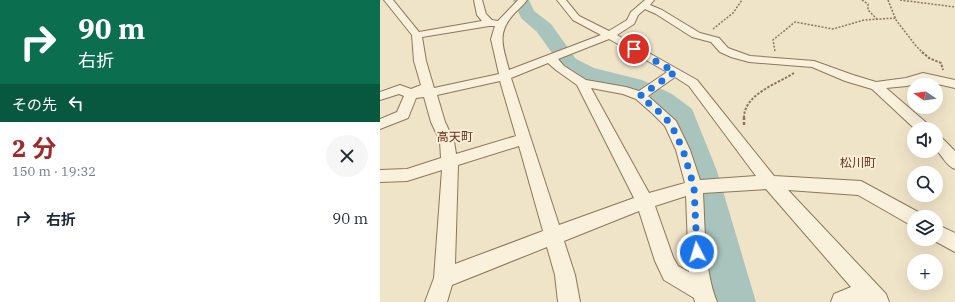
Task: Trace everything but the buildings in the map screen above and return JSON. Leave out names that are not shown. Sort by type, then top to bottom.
[{"type":"street","points":[[388,0],[417,36],[420,61],[438,122],[447,141],[450,162],[444,278],[436,302]]},
{"type":"street","points":[[478,0],[482,15],[489,23]]},
{"type":"street","points":[[523,0],[501,23],[496,34],[496,39],[505,76],[565,275],[569,302]]},
{"type":"street","points":[[561,0],[576,18],[693,83],[770,182],[873,296]]},
{"type":"street","points":[[380,96],[400,89],[411,94],[429,89],[505,76],[609,35],[631,22],[634,14],[647,3],[696,35],[715,40],[724,50],[749,59],[814,64],[849,78],[876,86],[907,82],[923,77],[951,83]]},
{"type":"street","points":[[417,36],[489,23],[501,23]]},
{"type":"street","points":[[550,58],[560,68],[582,83],[626,91],[640,96],[671,124],[683,150],[694,187],[696,239],[704,296]]},
{"type":"street","points":[[640,96],[675,72]]},
{"type":"street","points":[[582,83],[619,148],[645,202],[665,261],[671,272],[704,296]]},
{"type":"street","points":[[876,86],[916,122]]},
{"type":"street","points":[[380,124],[403,114],[411,94]]},
{"type":"street","points":[[380,176],[407,176],[524,139]]},
{"type":"street","points":[[444,278],[645,202],[694,187],[770,182],[861,188],[907,215]]},
{"type":"street","points":[[943,236],[955,243]]},
{"type":"street","points":[[842,302],[873,296]]},
{"type":"path","points":[[715,40],[711,30],[732,14],[740,6],[742,0]]},
{"type":"path","points":[[862,0],[868,4],[868,10],[877,19]]},
{"type":"path","points":[[888,0],[896,18],[916,46],[928,58],[941,63],[951,83]]},
{"type":"path","points":[[900,0],[955,7]]},
{"type":"path","points":[[776,60],[773,40],[795,22],[833,29],[864,20],[896,18]]},
{"type":"path","points":[[748,153],[742,117],[744,108],[754,96],[785,80],[797,71]]},
{"type":"waterway","points":[[521,0],[527,14],[544,28],[569,63],[586,73],[634,85],[663,100],[683,115],[702,171],[736,302]]},
{"type":"district","name":"高天町","points":[[455,136]]},
{"type":"district","name":"松川町","points":[[858,162]]},
{"type":"route","points":[[634,49],[675,72],[640,96],[671,124],[683,150],[694,187],[697,252]]}]
